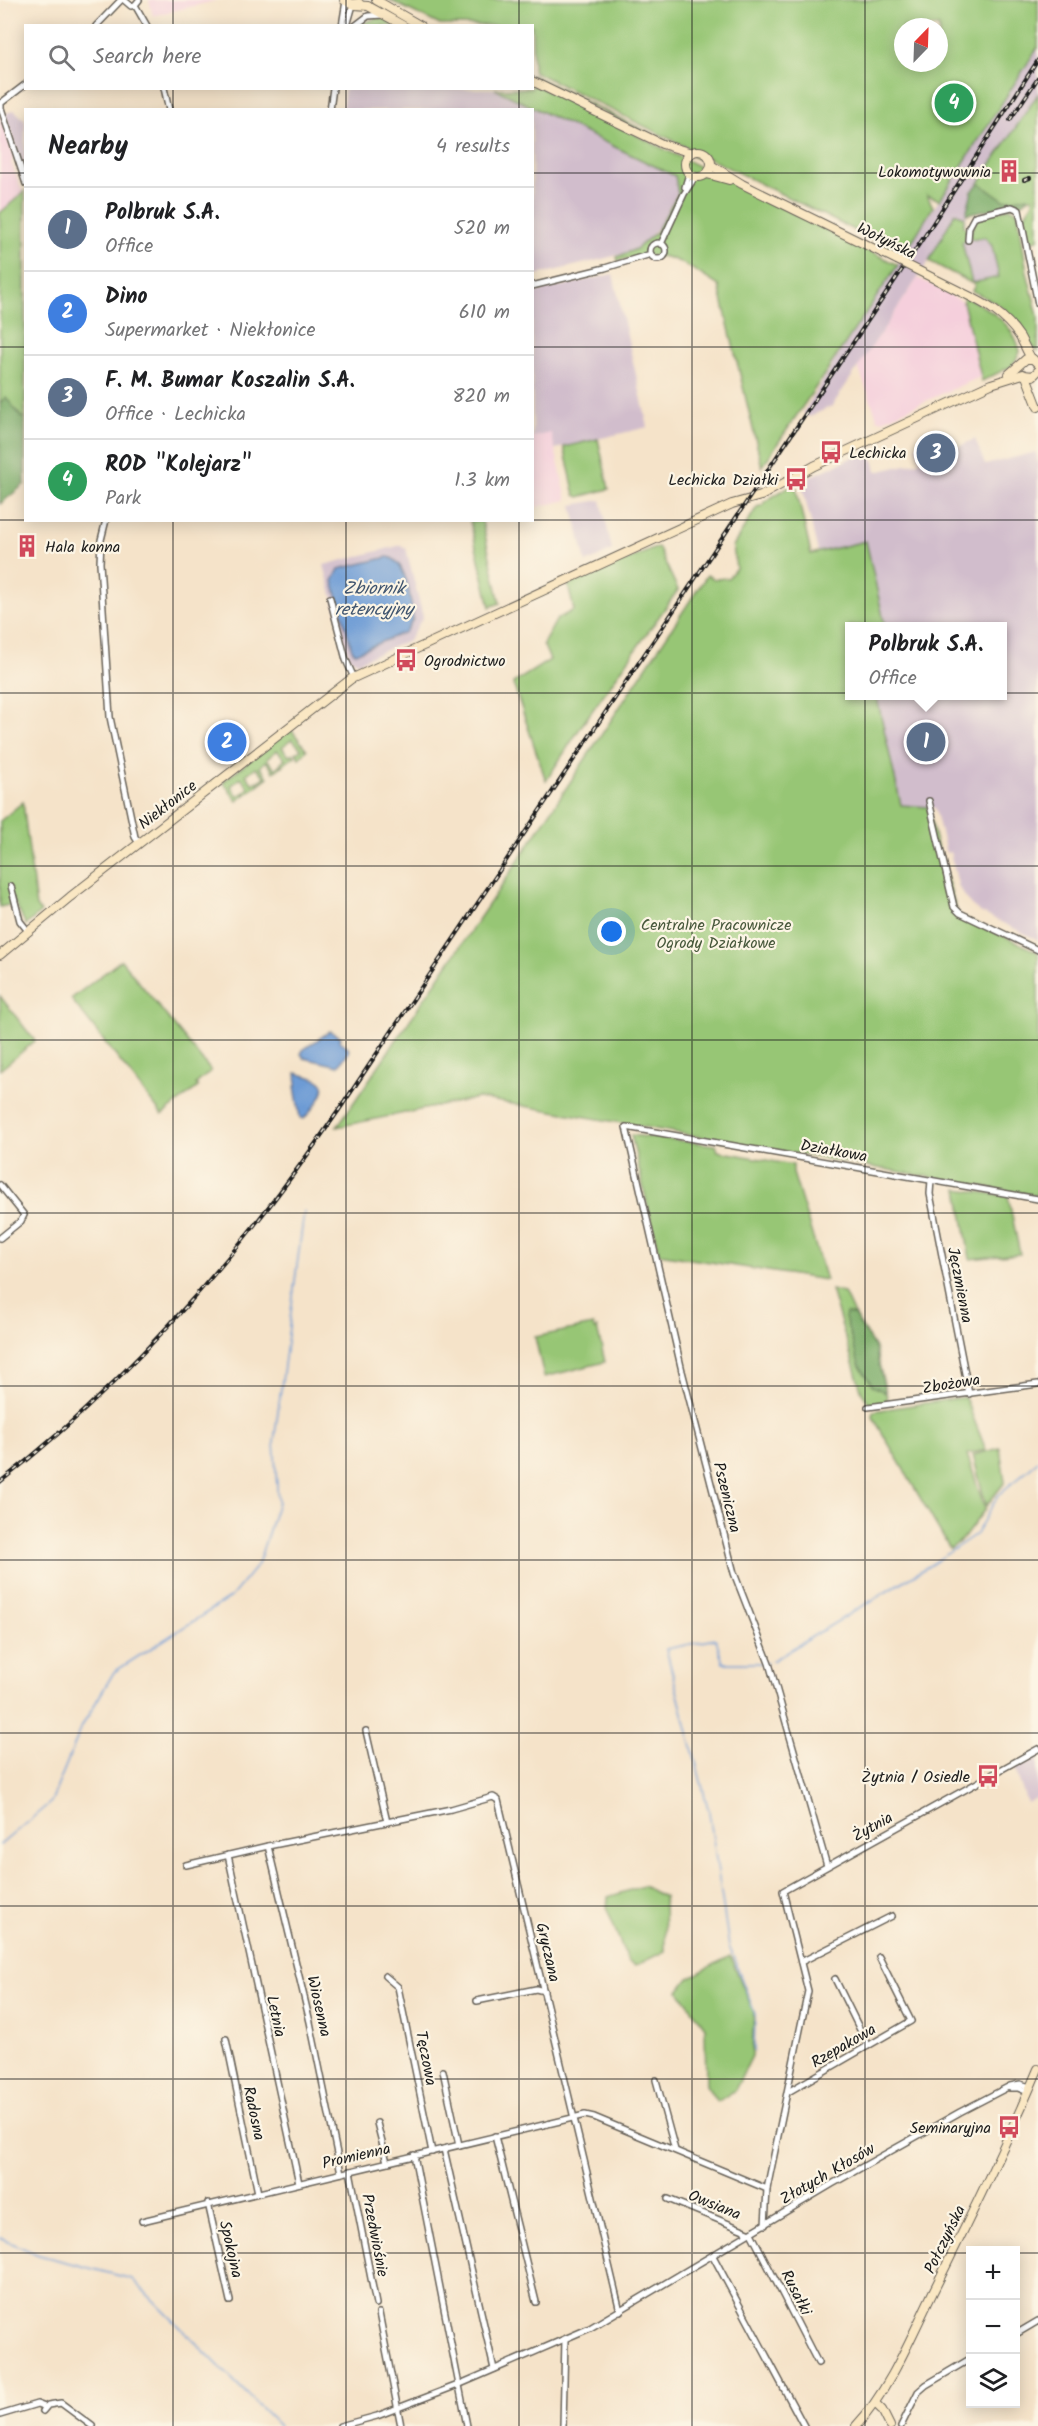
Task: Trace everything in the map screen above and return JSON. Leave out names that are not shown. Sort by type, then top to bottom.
[{"type":"main road","points":[[349,3],[364,0]]},
{"type":"main road","points":[[376,0],[418,24]]},
{"type":"main road","points":[[349,3],[368,6],[400,24]]},
{"type":"main road","points":[[534,82],[662,144],[706,155],[711,165],[707,174],[692,175],[685,162],[662,144]]},
{"type":"main road","points":[[685,162],[692,153]]},
{"type":"main road","name":"Wołyńska","points":[[711,165],[742,184],[996,310],[1015,330],[1029,365],[1038,407]]},
{"type":"main road","name":"Wołyńska","points":[[707,174],[742,184]]},
{"type":"main road","points":[[354,678],[732,504],[761,496],[813,466],[1029,365],[1037,373],[1038,396]]},
{"type":"main road","name":"Niekłonice","points":[[0,955],[139,843],[313,707],[354,678]]},
{"type":"main road","name":"Połczyńska","points":[[859,2426],[875,2407],[903,2354],[1011,2134],[1038,2069]]},
{"type":"main road","name":"Połczyńska","points":[[1030,2090],[1038,2080]]},
{"type":"main road","points":[[875,2407],[885,2426]]},
{"type":"main road","points":[[875,2407],[890,2426]]},
{"type":"street","points":[[98,24],[122,0],[135,4],[146,24]]},
{"type":"street","points":[[343,24],[349,3]]},
{"type":"street","points":[[347,24],[349,3]]},
{"type":"street","points":[[110,11],[135,4]]},
{"type":"street","points":[[358,24],[368,16],[384,15]]},
{"type":"street","points":[[24,86],[1,103],[2,114],[24,178]]},
{"type":"street","points":[[164,90],[169,108]]},
{"type":"street","points":[[330,108],[333,90]]},
{"type":"street","points":[[661,244],[692,175]]},
{"type":"street","points":[[968,240],[969,226],[975,216],[1012,207],[1019,210],[1038,304]]},
{"type":"street","points":[[651,254],[653,245],[661,244]]},
{"type":"street","points":[[651,254],[658,259],[664,256],[666,249],[661,244]]},
{"type":"street","points":[[534,286],[651,254]]},
{"type":"street","points":[[106,522],[101,540],[100,563],[110,717],[135,837],[139,843]]},
{"type":"street","points":[[330,598],[346,660],[354,678]]},
{"type":"street","points":[[929,801],[954,907],[960,913],[1038,950]]},
{"type":"street","points":[[11,886],[20,921],[28,931]]},
{"type":"street","name":"Działkowa","points":[[626,1127],[1038,1199]]},
{"type":"street","name":"Pszeniczna","points":[[626,1127],[682,1371],[734,1573],[769,1663],[827,1866]]},
{"type":"street","name":"Jęczmienna","points":[[931,1180],[930,1194],[969,1394]]},
{"type":"street","points":[[0,1185],[24,1215],[21,1221],[0,1238]]},
{"type":"street","name":"Zbożowa","points":[[868,1407],[1038,1384]]},
{"type":"street","points":[[186,1865],[387,1822],[366,1731]]},
{"type":"street","name":"Żytnia","points":[[765,2225],[768,2189],[808,1991],[783,1891],[1038,1749]]},
{"type":"street","name":"Gryczana","points":[[387,1822],[451,1809],[493,1797],[498,1800],[576,2117],[620,2311]]},
{"type":"street","name":"Wiosenna","points":[[268,1846],[310,2022],[341,2173]]},
{"type":"street","name":"Letnia","points":[[228,1855],[299,2182]]},
{"type":"street","points":[[801,1962],[892,1916]]},
{"type":"street","name":"Rzepakowa","points":[[788,2092],[911,2021],[879,1957]]},
{"type":"street","name":"Tęczowa","points":[[386,1976],[398,1987],[432,2152]]},
{"type":"street","points":[[835,1979],[868,2046]]},
{"type":"street","points":[[477,2001],[536,1989],[544,1991]]},
{"type":"street","name":"Radosna","points":[[226,2039],[258,2193]]},
{"type":"street","points":[[443,2071],[459,2145]]},
{"type":"street","points":[[656,2080],[675,2150]]},
{"type":"street","name":"Złotych Kłosów","points":[[340,2426],[398,2408],[458,2385],[565,2339],[620,2311],[832,2184],[1005,2089],[1016,2084],[1030,2090]]},
{"type":"street","points":[[576,2117],[594,2117],[768,2189]]},
{"type":"street","name":"Promienna","points":[[142,2221],[208,2203],[576,2117]]},
{"type":"street","points":[[378,2123],[387,2162]]},
{"type":"street","points":[[495,2136],[536,2302]]},
{"type":"street","points":[[444,2149],[494,2370]]},
{"type":"street","points":[[414,2155],[467,2426]]},
{"type":"street","name":"Przedwiośnie","points":[[350,2171],[376,2304]]},
{"type":"street","name":"Owsiana","points":[[668,2199],[751,2233]]},
{"type":"street","name":"Spokojna","points":[[208,2203],[230,2301]]},
{"type":"street","name":"Rusałki","points":[[751,2233],[818,2363]]},
{"type":"street","points":[[713,2256],[804,2426]]},
{"type":"street","points":[[379,2313],[401,2426]]},
{"type":"street","points":[[1020,2332],[1036,2322],[1038,2329]]},
{"type":"street","points":[[563,2426],[565,2339]]},
{"type":"street","points":[[901,2426],[918,2392],[966,2362]]},
{"type":"street","points":[[0,2415],[37,2404],[44,2409],[61,2403],[90,2426]]},
{"type":"shaded area","points":[[149,0],[218,0],[153,16]]},
{"type":"shaded area","points":[[1038,47],[1038,196],[969,204],[962,241],[985,237],[992,246],[999,277],[972,283],[929,261],[832,406],[809,417],[803,413],[833,364]]},
{"type":"shaded area","points":[[345,90],[497,90],[675,176],[677,193],[658,227],[647,240],[631,252],[534,276],[534,108],[342,108]]},
{"type":"shaded area","points":[[14,110],[24,119],[24,173],[5,114]]},
{"type":"shaded area","points":[[0,113],[14,158],[11,162],[23,194],[0,213]]},
{"type":"shaded area","points":[[613,274],[648,427],[555,449],[551,433],[534,437],[534,293]]},
{"type":"shaded area","points":[[918,278],[963,302],[980,377],[883,420],[878,420],[858,367]]},
{"type":"shaded area","points":[[551,432],[567,500],[534,508],[534,436]]},
{"type":"shaded area","points":[[975,439],[985,465],[1036,452],[1038,463],[1038,940],[980,912],[971,905],[959,888],[950,852],[946,853],[935,808],[901,805],[877,700],[1007,700],[1007,622],[884,622],[866,541],[818,552],[801,481],[871,449],[876,472],[920,461],[916,446],[941,440],[945,453]]},
{"type":"shaded area","points":[[601,500],[612,550],[586,563],[572,505]]},
{"type":"shaded area","name":"Zbiornik retencyjny","points":[[402,545],[406,548],[423,617],[409,640],[358,662],[349,658],[324,565]]},
{"type":"shaded area","points":[[1038,1753],[1038,1796],[1027,1803],[1014,1766]]},
{"type":"green space","points":[[389,0],[1038,0],[1038,47],[940,200],[927,195],[933,207],[904,255],[534,71],[534,24],[438,24]]},
{"type":"green space","points":[[381,17],[396,24],[364,24]]},
{"type":"green space","points":[[534,76],[712,164],[534,78]]},
{"type":"green space","points":[[534,84],[898,265],[762,467],[719,286],[682,263],[661,256],[635,257],[618,261],[617,257],[636,249],[656,232],[678,194],[675,176],[497,90],[534,90]]},
{"type":"green space","points":[[1038,94],[1038,240],[1028,242],[1024,216],[1033,202],[1033,197],[1004,200],[979,183]]},
{"type":"green space","points":[[979,183],[1004,200],[1028,197],[1028,199],[1023,203],[966,214],[972,191]]},
{"type":"green space","points":[[24,192],[24,418],[21,418],[6,398],[0,403],[0,213]]},
{"type":"green space","points":[[1009,208],[1016,210],[1018,214],[1027,272],[1038,316],[1038,351],[1006,311],[972,291],[975,285],[929,261],[955,213],[965,217],[963,226],[967,229],[965,241],[962,242],[972,283],[999,277],[992,246],[985,237],[971,239],[970,234],[977,217]]},
{"type":"green space","points":[[964,296],[991,312],[1006,325],[1013,333],[1020,352],[1012,366],[982,381],[963,302]]},
{"type":"green space","points":[[6,397],[24,418],[24,485],[0,504],[0,403]]},
{"type":"green space","points":[[598,439],[609,489],[579,497],[575,495],[564,447]]},
{"type":"green space","name":"Centralne Pracownicze Ogrody Działkowe","points":[[795,484],[811,554],[866,541],[884,622],[845,622],[845,700],[877,700],[901,805],[928,807],[935,839],[958,915],[1038,952],[1038,1196],[478,1098],[337,1127],[508,876],[707,575],[714,579],[728,578],[736,568],[733,546],[757,507],[764,505],[764,502]]},
{"type":"green space","points":[[470,522],[482,522],[500,603],[490,607]]},
{"type":"green space","points":[[658,547],[678,590],[582,725],[546,781],[513,683],[550,660],[543,644],[557,619],[574,610],[568,585]]},
{"type":"green space","points":[[290,728],[307,750],[299,758],[296,753],[301,749],[292,739],[282,747],[289,756],[293,753],[295,756],[283,765],[281,762],[285,759],[277,750],[267,759],[275,769],[280,764],[282,766],[274,772],[266,761],[260,767],[268,777],[260,783],[259,781],[265,777],[256,767],[246,775],[253,784],[256,781],[259,784],[246,794],[244,792],[249,788],[241,778],[231,786],[238,796],[243,793],[245,795],[237,801],[223,782]]},
{"type":"green space","points":[[23,802],[36,907],[41,912],[26,925],[11,895],[13,904],[0,907],[0,821]]},
{"type":"green space","points":[[121,960],[211,1071],[196,1084],[198,1087],[162,1115],[71,999]]},
{"type":"green space","points":[[0,996],[35,1041],[0,1070]]},
{"type":"green space","points":[[631,1135],[716,1145],[718,1151],[793,1165],[793,1173],[826,1280],[659,1254]]},
{"type":"green space","points":[[958,1189],[1008,1196],[1020,1254],[970,1259]]},
{"type":"green space","points":[[831,1290],[844,1293],[854,1315],[875,1348],[888,1401],[876,1405],[868,1402],[862,1393]]},
{"type":"green space","points":[[846,1313],[854,1315],[875,1348],[886,1393],[873,1386],[859,1365],[845,1318]]},
{"type":"green space","points":[[593,1325],[594,1329],[597,1328],[605,1362],[544,1377],[535,1337]]},
{"type":"green space","points":[[965,1397],[986,1450],[967,1454],[985,1509],[963,1539],[950,1549],[873,1417],[874,1411]]},
{"type":"green space","points":[[1000,1448],[1005,1482],[986,1506],[973,1455]]},
{"type":"green space","points":[[643,1886],[664,1897],[665,1951],[635,1966],[628,1962],[607,1909],[608,1897]]},
{"type":"green space","points":[[730,1956],[754,2012],[752,2056],[735,2090],[717,2102],[706,2085],[705,2027],[679,1991],[689,1978]]},
{"type":"water","name":"Zbiornik retencyjny","points":[[388,557],[400,566],[404,573],[413,619],[405,632],[355,653],[352,650],[333,581],[339,569]]},
{"type":"water","points":[[330,1031],[341,1037],[340,1041],[348,1047],[349,1052],[338,1066],[304,1058],[301,1054],[303,1050]]},
{"type":"water","points":[[296,1073],[315,1078],[323,1085],[322,1095],[304,1119],[300,1118],[295,1086],[297,1085]]},
{"type":"waterway","points":[[0,1845],[51,1802],[82,1726],[114,1672],[231,1597],[258,1564],[278,1502],[274,1442],[304,1212]]},
{"type":"waterway","points":[[772,1661],[932,1564],[976,1534],[998,1495],[1038,1461]]},
{"type":"waterway","points":[[754,2051],[755,2014],[729,1946],[709,1812],[666,1649],[716,1639],[723,1663],[767,1663]]},
{"type":"waterway","points":[[0,2238],[39,2255],[132,2279],[279,2426]]},
{"type":"railway","points":[[0,1482],[96,1399],[185,1308],[266,1210],[304,1159],[926,234],[1038,60]]},
{"type":"railway","points":[[1010,120],[1038,78]]},
{"type":"railway","points":[[1024,180],[1030,178]]},
{"type":"place","name":"ROD \"Kolejarz\"","points":[[954,103]]},
{"type":"place","name":"Lokomotywownia","points":[[1009,171]]},
{"type":"place","name":"Lechicka","points":[[831,452]]},
{"type":"place","name":"F. M. Bumar Koszalin S.A.","points":[[936,453]]},
{"type":"place","name":"Lechicka Działki","points":[[796,479]]},
{"type":"place","name":"Hala konna","points":[[27,546]]},
{"type":"place","name":"Ogrodnictwo","points":[[406,660]]},
{"type":"place","name":"Dino","points":[[227,742]]},
{"type":"place","name":"Polbruk S.A.","points":[[926,742]]},
{"type":"place","name":"Żytnia / Osiedle","points":[[988,1776]]},
{"type":"place","name":"Seminaryjna","points":[[1009,2127]]}]
